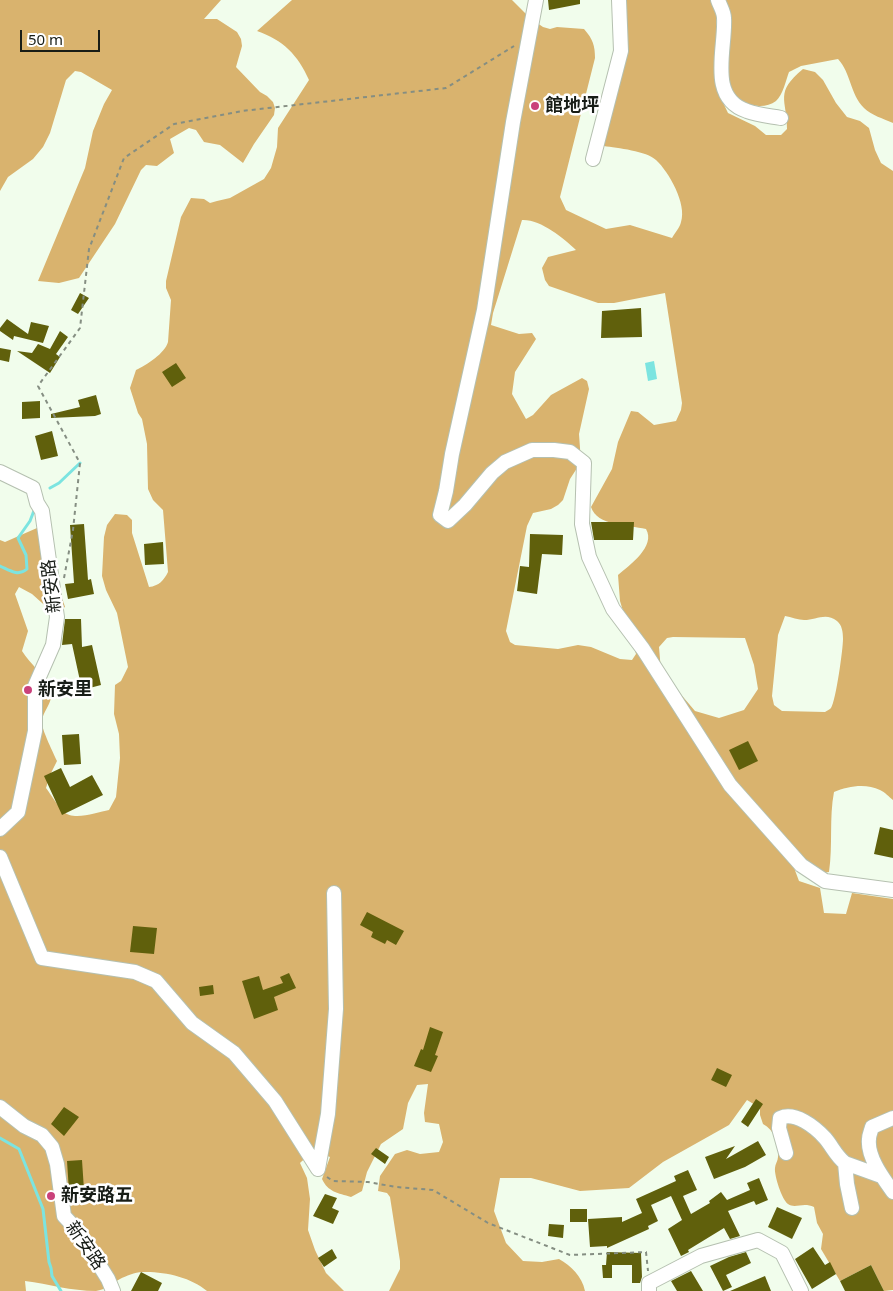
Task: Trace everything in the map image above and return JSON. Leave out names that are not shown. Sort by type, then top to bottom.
[{"type":"street","points":[[536,0],[513,122],[484,310],[440,515],[448,521],[465,505],[492,473],[505,462],[532,450],[570,452],[584,463],[582,524],[589,558],[613,609],[643,649],[730,785],[801,865],[817,876],[825,881],[893,890]]},
{"type":"street","points":[[592,160],[621,51],[619,0]]},
{"type":"street","points":[[718,0],[724,17],[721,72],[724,89],[730,100],[746,111],[781,118]]},
{"type":"street","name":"新安路","points":[[0,472],[33,488],[37,503],[42,511],[57,616],[53,645],[35,686],[35,731],[18,812],[0,829]]},
{"type":"street","points":[[0,857],[42,958],[135,972],[156,980],[192,1023],[234,1053],[275,1101],[318,1169]]},
{"type":"street","points":[[318,1169],[328,1114],[336,1009],[334,893]]},
{"type":"street","name":"新安路","points":[[0,1107],[24,1126],[42,1135],[52,1147],[57,1164],[64,1216],[78,1231],[108,1279],[113,1291]]},
{"type":"street","points":[[786,1153],[778,1123],[780,1118],[786,1115],[811,1125],[824,1137],[845,1163],[881,1176]]},
{"type":"street","points":[[893,1118],[872,1127],[869,1140],[872,1155],[881,1176],[893,1192]]},
{"type":"street","points":[[845,1163],[852,1208]]},
{"type":"street","points":[[649,1287],[701,1256],[758,1240],[782,1252],[801,1291]]},
{"type":"path","points":[[64,578],[73,530],[80,463],[38,386],[80,328],[89,249],[124,158],[174,124],[242,111],[446,88],[529,37]]},
{"type":"path","points":[[318,1169],[333,1182],[368,1182],[396,1187],[433,1190],[488,1223],[570,1255],[646,1252],[649,1287]]},
{"type":"shaded area","points":[[0,0],[221,0],[204,19],[217,19],[237,32],[242,46],[236,67],[260,92],[273,102],[275,108],[274,115],[243,163],[220,145],[204,142],[196,130],[189,128],[170,139],[174,153],[157,166],[146,165],[141,170],[115,224],[79,278],[59,283],[38,281],[85,168],[93,131],[112,90],[81,72],[75,71],[66,80],[50,133],[43,147],[33,159],[8,177],[0,191]]},
{"type":"shaded area","points":[[292,0],[512,0],[530,18],[543,27],[550,29],[557,27],[584,29],[593,43],[595,58],[560,197],[566,210],[606,229],[630,225],[672,238],[680,226],[681,206],[676,189],[661,165],[646,154],[604,146],[603,140],[620,79],[627,42],[625,5],[626,0],[712,0],[716,15],[716,88],[728,113],[755,126],[766,135],[781,135],[787,129],[784,97],[788,84],[803,69],[815,72],[823,80],[836,103],[847,117],[860,121],[869,128],[881,163],[893,171],[893,800],[882,791],[863,786],[845,788],[834,792],[829,872],[821,873],[817,871],[781,833],[799,881],[820,888],[824,913],[846,914],[852,893],[893,899],[893,1290],[884,1291],[871,1265],[840,1281],[821,1249],[823,1234],[817,1223],[814,1207],[806,1205],[793,1206],[788,1204],[783,1198],[775,1171],[778,1147],[775,1137],[763,1124],[760,1108],[747,1100],[729,1125],[663,1162],[629,1188],[580,1191],[531,1178],[500,1178],[494,1211],[506,1243],[523,1261],[542,1262],[559,1259],[575,1272],[585,1291],[389,1291],[400,1269],[400,1261],[390,1197],[387,1193],[378,1191],[380,1176],[395,1154],[407,1150],[420,1154],[439,1152],[443,1142],[439,1124],[425,1122],[424,1113],[428,1084],[417,1085],[408,1103],[403,1129],[381,1144],[367,1172],[362,1191],[351,1197],[327,1187],[322,1179],[330,1157],[314,1155],[300,1163],[307,1178],[310,1199],[308,1230],[326,1273],[344,1291],[207,1291],[193,1282],[168,1274],[139,1272],[96,1291],[69,1289],[25,1281],[26,1291],[0,1291],[0,540],[5,542],[37,528],[43,529],[45,544],[65,607],[58,611],[51,611],[32,594],[19,587],[15,594],[28,631],[22,651],[45,679],[51,695],[42,724],[57,761],[46,788],[67,814],[79,816],[109,810],[116,797],[120,758],[119,734],[114,714],[115,685],[121,681],[128,667],[117,613],[106,590],[102,576],[104,537],[107,525],[115,514],[127,515],[132,520],[132,533],[149,587],[161,582],[168,572],[163,510],[153,500],[148,489],[147,444],[142,419],[138,413],[130,388],[136,370],[150,362],[168,342],[171,300],[166,288],[166,281],[181,217],[191,198],[204,199],[210,203],[230,198],[264,179],[271,168],[277,147],[278,128],[309,80],[300,63],[289,50],[275,39],[257,31]],"holes":[[[522,220],[544,226],[576,250],[548,257],[542,268],[545,280],[549,286],[598,303],[614,303],[665,293],[682,403],[681,410],[676,421],[654,425],[638,412],[631,411],[618,442],[612,469],[591,507],[594,513],[606,521],[646,529],[648,535],[648,542],[640,555],[618,575],[620,601],[636,654],[632,660],[620,659],[591,647],[578,645],[558,649],[515,645],[510,642],[506,631],[527,526],[533,513],[551,509],[563,500],[570,479],[581,462],[579,434],[589,389],[587,381],[582,378],[551,395],[533,415],[526,419],[512,394],[515,372],[536,339],[532,333],[519,334],[491,325]],[[785,616],[800,620],[829,617],[833,618],[840,625],[843,639],[841,663],[831,708],[825,712],[782,711],[774,705],[772,696],[778,635]],[[667,638],[745,638],[754,665],[758,689],[744,710],[719,718],[695,711],[661,671],[659,647]]]},
{"type":"shaded area","points":[[724,0],[893,0],[893,123],[874,115],[864,108],[859,102],[846,71],[838,59],[801,66],[789,72],[781,95],[771,104],[758,106],[740,100],[731,91],[726,80]]},
{"type":"water","points":[[654,361],[657,379],[648,381],[645,363]]},
{"type":"building","points":[[548,0],[580,0],[580,4],[549,10]]},
{"type":"building","points":[[80,293],[89,298],[78,314],[71,310]]},
{"type":"building","points":[[641,308],[642,337],[601,338],[602,311]]},
{"type":"building","points":[[7,319],[28,334],[31,322],[49,326],[43,343],[14,336],[13,340],[0,331],[0,328]]},
{"type":"building","points":[[60,331],[68,337],[56,354],[60,357],[50,373],[17,351],[32,353],[38,344],[50,349]]},
{"type":"building","points":[[0,348],[11,350],[9,362],[0,360]]},
{"type":"building","points":[[176,363],[186,378],[172,387],[162,372]]},
{"type":"building","points":[[96,395],[101,414],[95,416],[51,418],[51,414],[80,407],[78,400]]},
{"type":"building","points":[[40,401],[40,418],[22,419],[22,402]]},
{"type":"building","points":[[52,431],[58,456],[41,460],[35,436]]},
{"type":"building","points":[[591,522],[634,522],[633,540],[594,540]]},
{"type":"building","points":[[84,524],[88,580],[91,579],[94,594],[68,599],[65,584],[74,583],[70,525]]},
{"type":"building","points":[[530,534],[563,535],[562,555],[542,554],[537,594],[517,591],[520,566],[529,567]]},
{"type":"building","points":[[163,542],[164,564],[145,565],[144,544]]},
{"type":"building","points":[[65,619],[81,619],[82,647],[92,645],[101,685],[82,690],[72,644],[62,645]]},
{"type":"building","points":[[79,734],[81,764],[64,765],[62,735]]},
{"type":"building","points":[[748,741],[758,761],[739,770],[729,750]]},
{"type":"building","points":[[61,768],[70,787],[92,775],[103,795],[62,815],[44,776]]},
{"type":"building","points":[[880,827],[893,830],[893,858],[874,854]]},
{"type":"building","points":[[367,912],[404,931],[396,945],[387,940],[385,944],[371,937],[373,932],[360,925]]},
{"type":"building","points":[[133,926],[157,928],[154,954],[130,952]]},
{"type":"building","points":[[289,973],[296,988],[274,997],[278,1010],[254,1019],[242,981],[259,976],[263,990],[283,983],[280,977]]},
{"type":"building","points":[[213,985],[214,994],[200,996],[199,987]]},
{"type":"building","points":[[430,1027],[443,1032],[435,1055],[438,1056],[431,1072],[414,1066],[421,1049],[423,1050]]},
{"type":"building","points":[[717,1068],[732,1075],[726,1087],[711,1080]]},
{"type":"building","points":[[756,1099],[763,1104],[748,1127],[741,1122]]},
{"type":"building","points":[[64,1107],[79,1117],[64,1136],[51,1124]]},
{"type":"building","points":[[758,1141],[766,1155],[745,1167],[714,1179],[705,1157],[735,1146],[726,1159]]},
{"type":"building","points":[[376,1148],[389,1157],[385,1164],[371,1154]]},
{"type":"building","points":[[82,1160],[84,1190],[69,1191],[67,1161]]},
{"type":"building","points":[[688,1170],[697,1190],[683,1196],[691,1214],[710,1203],[709,1201],[721,1192],[727,1200],[750,1190],[747,1183],[759,1178],[768,1200],[756,1205],[754,1201],[728,1211],[740,1236],[730,1239],[724,1228],[681,1256],[668,1229],[682,1220],[671,1196],[651,1205],[658,1221],[648,1226],[649,1229],[607,1248],[607,1246],[590,1247],[588,1219],[622,1217],[622,1222],[642,1213],[636,1199],[676,1181],[674,1176]]},
{"type":"building","points":[[325,1194],[337,1198],[332,1208],[339,1211],[333,1224],[313,1216]]},
{"type":"building","points":[[777,1207],[802,1218],[792,1239],[768,1227]]},
{"type":"building","points":[[570,1209],[587,1209],[587,1222],[570,1222]]},
{"type":"building","points":[[549,1224],[564,1225],[563,1238],[548,1236]]},
{"type":"building","points":[[813,1247],[825,1265],[830,1262],[836,1274],[812,1289],[795,1259]]},
{"type":"building","points":[[332,1249],[337,1258],[324,1267],[318,1258]]},
{"type":"building","points":[[607,1252],[641,1253],[642,1277],[640,1283],[632,1283],[632,1265],[612,1265],[612,1278],[603,1278],[602,1265],[606,1265]]},
{"type":"building","points":[[746,1252],[751,1263],[726,1275],[732,1287],[723,1291],[710,1266],[729,1257]]},
{"type":"building","points":[[871,1265],[884,1291],[845,1291],[840,1281]]},
{"type":"building","points":[[691,1271],[703,1291],[677,1291],[671,1281]]},
{"type":"building","points":[[141,1272],[162,1283],[158,1291],[131,1291]]},
{"type":"building","points":[[765,1276],[771,1291],[730,1291]]},
{"type":"waterway","points":[[50,488],[59,483],[80,463]]},
{"type":"waterway","points":[[0,566],[17,573],[27,569],[26,555],[18,538],[30,521],[35,508]]},
{"type":"waterway","points":[[0,1138],[19,1149],[43,1209],[52,1276],[61,1291]]},
{"type":"place","name":"館地坪","points":[[535,106]]},
{"type":"place","name":"新安里","points":[[28,690]]},
{"type":"place","name":"新安路五","points":[[51,1196]]}]
